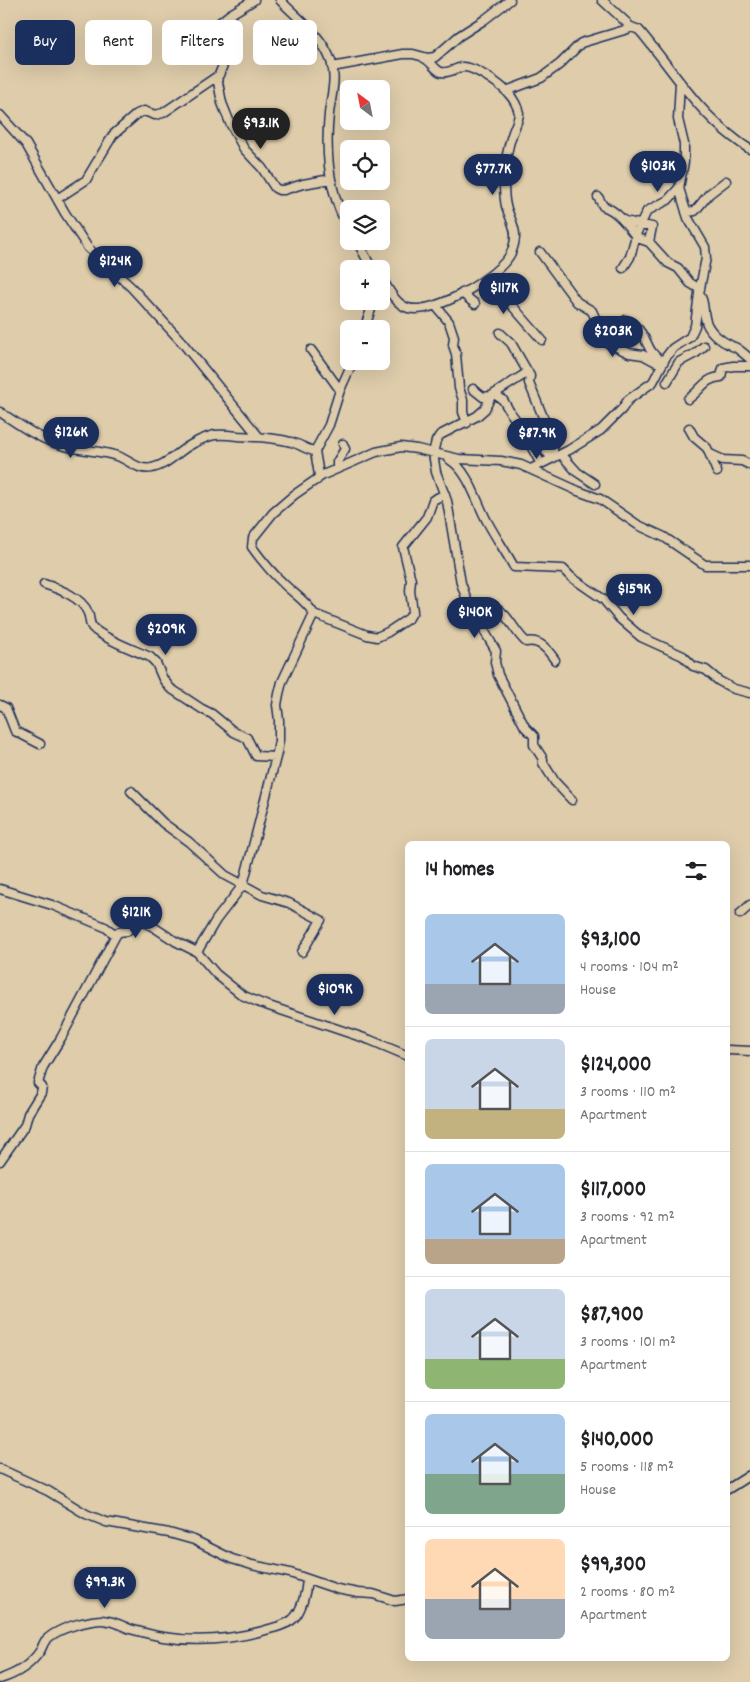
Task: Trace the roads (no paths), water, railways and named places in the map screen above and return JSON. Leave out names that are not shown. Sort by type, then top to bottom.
[{"type":"street","points":[[57,199],[86,180],[113,135],[133,117],[144,111],[155,115],[163,113],[217,77],[222,71],[223,65],[219,23],[254,0]]},
{"type":"street","points":[[280,0],[315,33],[327,53],[332,66],[334,86],[327,138],[331,179],[336,202],[340,210]]},
{"type":"street","points":[[424,58],[432,58],[439,55],[459,36],[510,0]]},
{"type":"street","points":[[602,0],[629,26],[639,30],[712,119],[750,149]]},
{"type":"street","points":[[506,91],[541,78],[560,64],[581,43],[624,31],[629,26]]},
{"type":"street","points":[[332,66],[403,54],[415,54],[424,58],[441,72],[468,67],[489,78],[506,91],[519,112],[510,142],[504,179],[505,199],[515,232],[510,254],[503,265],[462,293],[436,306],[416,309],[405,307],[390,290]]},
{"type":"street","points":[[217,77],[222,103],[230,124],[244,150],[262,168],[275,188],[284,190],[302,184],[331,179]]},
{"type":"street","points":[[531,469],[601,430],[622,409],[628,400],[653,382],[663,362],[673,348],[690,337],[697,319],[699,291],[706,258],[705,247],[678,193],[684,162],[684,144],[678,119],[680,82]]},
{"type":"street","points":[[0,115],[26,144],[57,199],[88,248],[131,287],[181,341],[259,437]]},
{"type":"street","points":[[686,212],[695,211],[709,194],[726,181]]},
{"type":"street","points":[[622,268],[630,257],[647,211],[678,193]]},
{"type":"street","points":[[598,197],[603,206],[625,222],[636,238],[649,242],[668,262],[678,268],[699,291],[704,300],[706,323],[710,330],[750,359]]},
{"type":"street","points":[[625,222],[652,227],[649,242]]},
{"type":"street","points":[[540,252],[577,302],[592,311],[606,342],[629,353],[643,355],[656,362],[663,362]]},
{"type":"street","points":[[492,274],[495,284],[501,293],[542,340]]},
{"type":"street","points":[[462,293],[475,304]]},
{"type":"street","points":[[436,306],[449,322],[454,337],[453,345],[456,354],[459,388],[463,400],[463,412],[467,422]]},
{"type":"street","points":[[626,320],[637,327],[646,339],[653,355],[663,362]]},
{"type":"street","points":[[500,333],[511,343],[530,376],[529,383],[553,441],[553,458]]},
{"type":"street","points":[[687,340],[691,356]]},
{"type":"street","points":[[667,382],[679,362],[696,354],[704,346]]},
{"type":"street","points":[[311,350],[340,390]]},
{"type":"street","points":[[688,399],[695,395],[712,378],[721,377],[723,368],[750,366]]},
{"type":"street","points":[[317,480],[319,474],[315,452],[329,425],[340,390],[349,370]]},
{"type":"street","points":[[473,389],[484,397],[492,395],[528,372]]},
{"type":"street","points":[[492,395],[485,409],[467,422],[440,436],[436,441],[433,453],[436,472],[444,494],[456,545],[461,583],[468,603],[496,651],[495,662],[498,675],[525,726],[534,736],[534,745],[544,764],[555,782],[572,800]]},
{"type":"street","points":[[492,395],[503,400],[541,464]]},
{"type":"street","points":[[0,412],[28,430],[54,443],[65,447],[109,454],[146,468],[163,464],[194,442],[214,435],[259,437],[288,441],[299,444],[305,450],[315,452]]},
{"type":"street","points":[[689,428],[710,454],[717,472]]},
{"type":"street","points":[[530,443],[542,449],[553,458]]},
{"type":"street","points":[[337,468],[337,462],[340,460],[345,449],[343,444]]},
{"type":"street","points":[[444,494],[433,500],[427,517],[403,547],[411,580],[410,591],[413,611],[409,618],[377,637],[367,635],[314,614],[308,604],[284,585],[252,547],[253,538],[273,513],[323,475],[359,458],[393,448],[409,447],[444,456],[512,463],[531,469],[600,499],[638,525],[664,537],[705,564],[750,564]]},
{"type":"street","points":[[561,454],[577,472],[595,484]]},
{"type":"street","points":[[710,454],[723,460],[742,461],[750,465]]},
{"type":"street","points":[[444,456],[456,464],[466,479],[487,522],[514,567],[563,568],[571,577],[603,599],[619,618],[641,637],[684,656],[693,666],[706,670],[719,681],[734,689],[750,692]]},
{"type":"street","points":[[44,584],[79,600],[88,614],[90,625],[93,629],[150,657],[156,663],[163,679],[170,688],[212,714],[234,732],[247,738],[256,756],[276,757]]},
{"type":"street","points":[[476,619],[490,607],[494,606],[511,622],[526,642],[534,640],[539,643],[555,660]]},
{"type":"street","points":[[196,952],[216,920],[243,884],[276,757],[279,740],[277,705],[282,682],[292,665],[314,614]]},
{"type":"street","points":[[0,705],[6,708],[15,731],[40,744]]},
{"type":"street","points":[[131,791],[163,823],[189,842],[225,875],[262,894],[289,903],[321,920],[302,952]]},
{"type":"street","points":[[0,889],[52,905],[105,927],[116,935]]},
{"type":"street","points":[[740,914],[750,905]]},
{"type":"street","points":[[0,1160],[25,1125],[32,1105],[41,1093],[42,1087],[38,1083],[43,1067],[61,1038],[116,935],[119,932],[128,931],[139,920],[196,952],[216,974],[242,995],[260,1003],[361,1037],[405,1055]]},
{"type":"street","points":[[730,1050],[750,1051]]},
{"type":"street","points":[[0,1469],[48,1492],[95,1518],[194,1540],[232,1559],[290,1573],[337,1589],[358,1594],[373,1594],[392,1600],[405,1599]]},
{"type":"street","points":[[730,1488],[750,1475]]},
{"type":"street","points":[[0,1679],[21,1670],[30,1663],[51,1635],[82,1623],[101,1620],[109,1621],[146,1633],[190,1640],[246,1636],[284,1624],[295,1618],[305,1593],[307,1580]]}]
